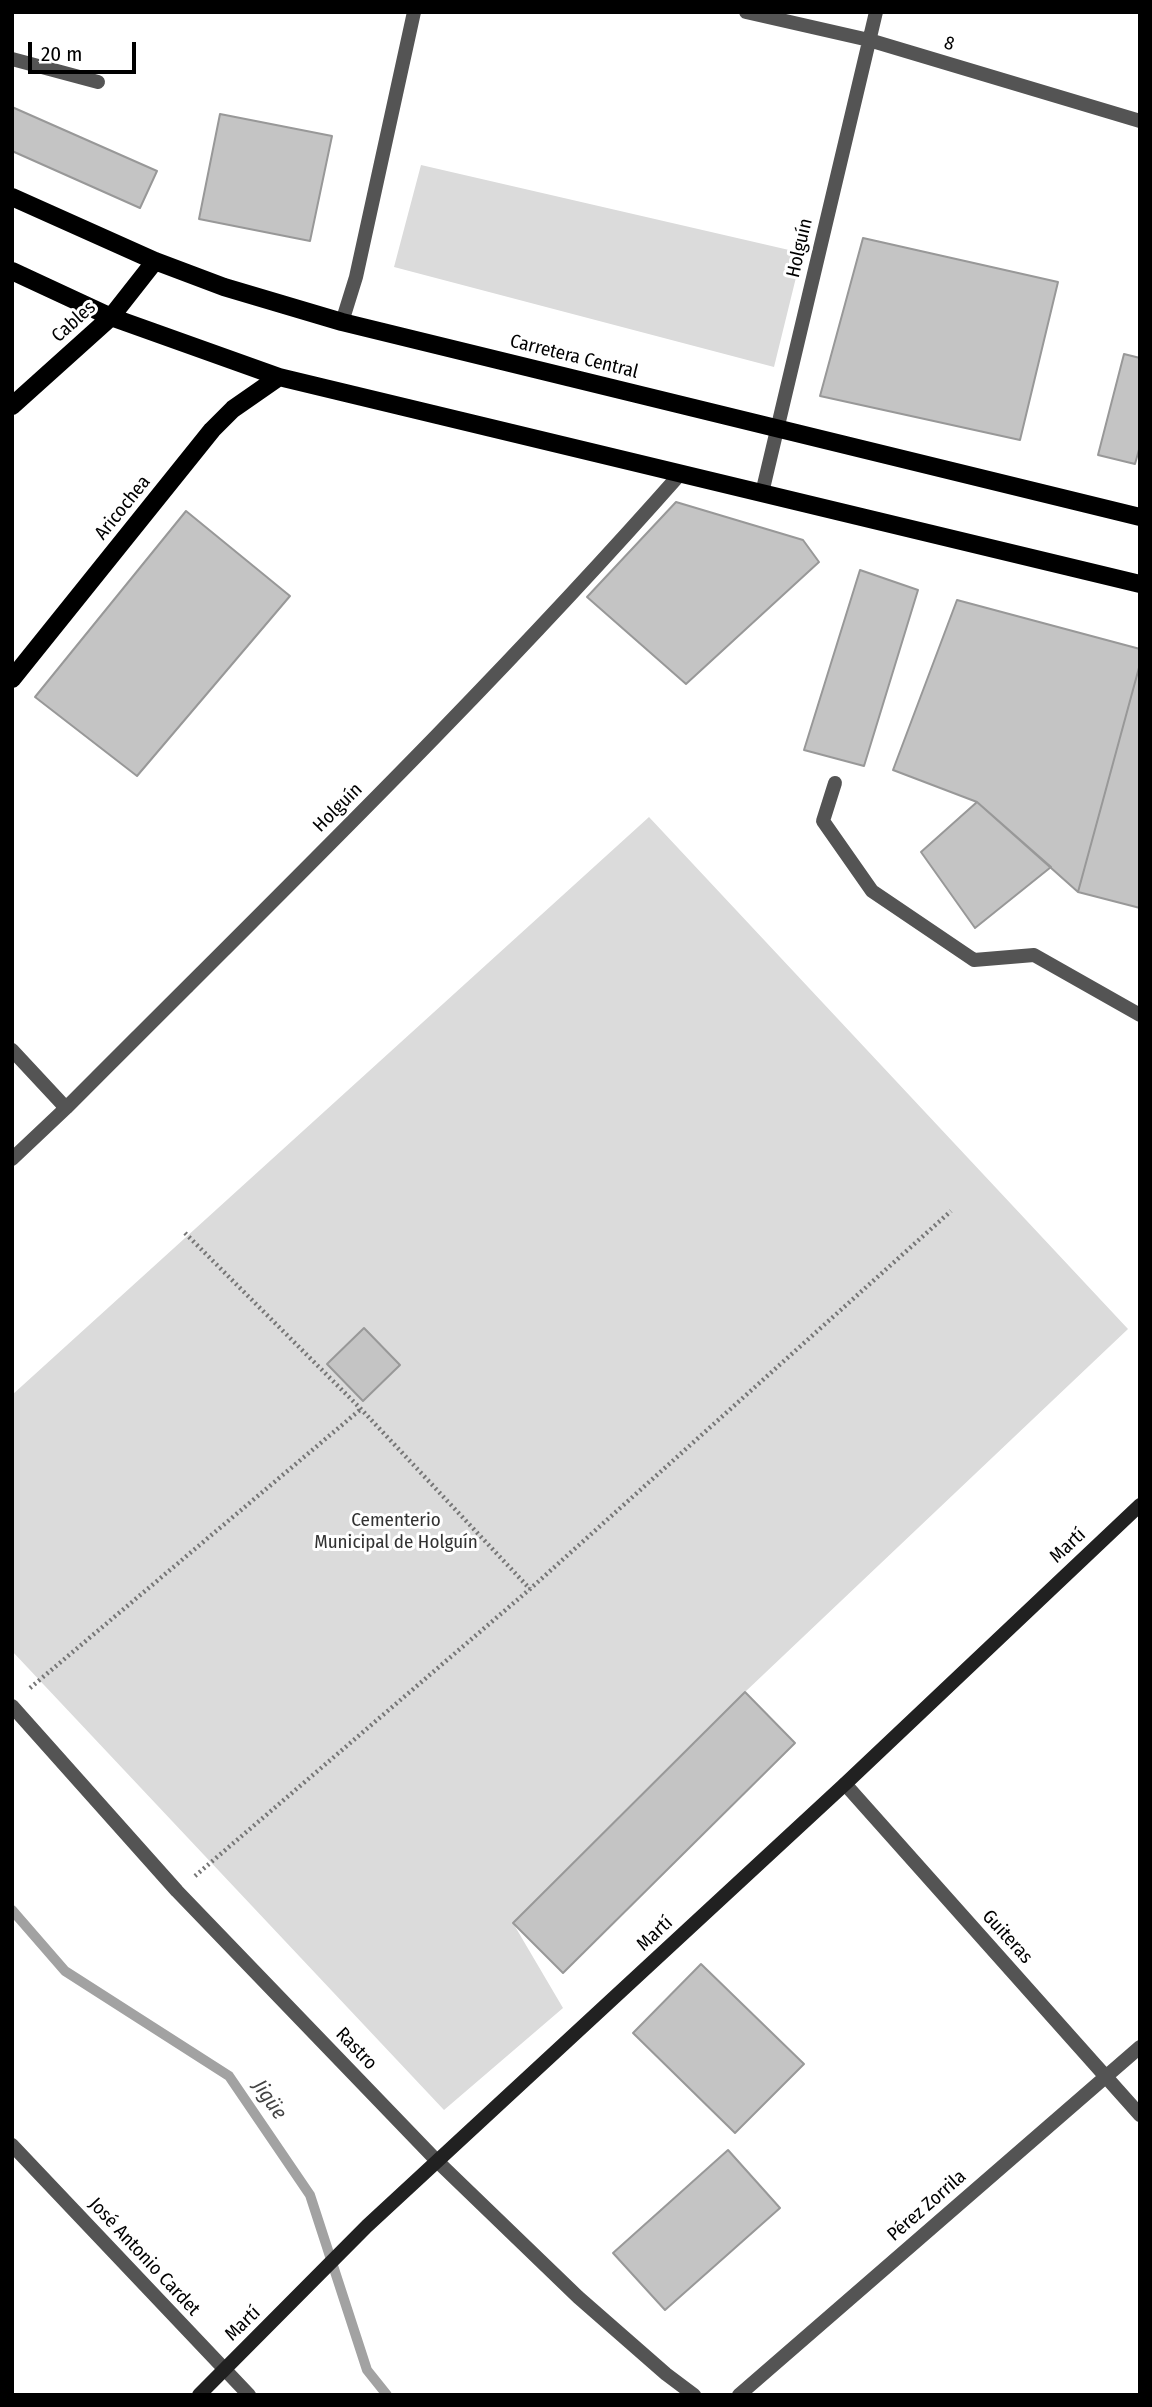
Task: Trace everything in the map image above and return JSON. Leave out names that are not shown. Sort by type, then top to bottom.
[{"type":"main road","name":"Carretera Central","points":[[12,197],[155,261],[224,286],[342,322],[1140,517]]},
{"type":"main road","name":"Cables","points":[[12,406],[111,317],[155,261]]},
{"type":"main road","points":[[12,271],[111,317],[279,377],[1140,584]]},
{"type":"main road","name":"Aricochea","points":[[12,679],[212,430],[233,409],[279,377]]},
{"type":"main road","name":"Martí","points":[[199,2395],[368,2226],[845,1784],[1139,1506]]},
{"type":"street","points":[[342,322],[356,277],[414,12]]},
{"type":"street","name":"8","points":[[746,12],[869,40],[1140,121]]},
{"type":"street","name":"Holguín","points":[[762,493],[876,12]]},
{"type":"street","points":[[12,59],[98,82]]},
{"type":"street","name":"Holguín","points":[[12,1159],[468,704],[603,562],[681,473]]},
{"type":"street","points":[[835,783],[823,821],[872,891],[974,960],[1034,955],[1140,1015]]},
{"type":"street","points":[[12,1050],[66,1108]]},
{"type":"street","name":"Rastro","points":[[18,1700],[177,1891],[437,2161],[578,2297],[694,2395]]},
{"type":"street","name":"Guiteras","points":[[845,1784],[1140,2115]]},
{"type":"street","name":"Pérez Zorrila","points":[[739,2395],[1140,2047]]},
{"type":"street","name":"José Antonio Cardet","points":[[12,2145],[249,2395]]},
{"type":"path","points":[[177,1891],[530,1589],[951,1211]]},
{"type":"path","points":[[185,1233],[361,1409],[530,1589]]},
{"type":"path","points":[[18,1700],[361,1409]]},
{"type":"green space","points":[[421,165],[802,253],[774,367],[394,267]]},
{"type":"green space","name":"Cementerio Municipal de Holguín","points":[[649,817],[1128,1329],[745,1692],[513,1923],[563,2008],[444,2110],[12,1651],[12,1395]]},
{"type":"building","points":[[12,107],[157,171],[140,208],[12,151]]},
{"type":"building","points":[[220,114],[332,136],[310,241],[199,219]]},
{"type":"building","points":[[863,238],[1058,282],[1020,440],[820,396]]},
{"type":"building","points":[[1124,354],[1140,358],[1140,446],[1135,464],[1098,455]]},
{"type":"building","points":[[676,502],[803,540],[819,562],[686,684],[587,597]]},
{"type":"building","points":[[186,511],[290,596],[137,776],[35,697]]},
{"type":"building","points":[[860,570],[918,590],[864,766],[804,750]]},
{"type":"building","points":[[957,600],[1140,649],[1140,664],[1078,892],[977,802],[893,770]]},
{"type":"building","points":[[1140,664],[1140,908],[1078,892]]},
{"type":"building","points":[[977,802],[1051,867],[975,928],[921,852]]},
{"type":"building","points":[[364,1328],[400,1365],[363,1401],[327,1364]]},
{"type":"building","points":[[745,1692],[795,1743],[563,1973],[513,1923]]},
{"type":"building","points":[[701,1964],[804,2064],[735,2133],[633,2033]]},
{"type":"building","points":[[728,2150],[780,2208],[665,2310],[613,2253]]},
{"type":"waterway","name":"Jigüe","points":[[12,1910],[65,1971],[229,2076],[310,2195],[367,2370],[387,2395]]}]
